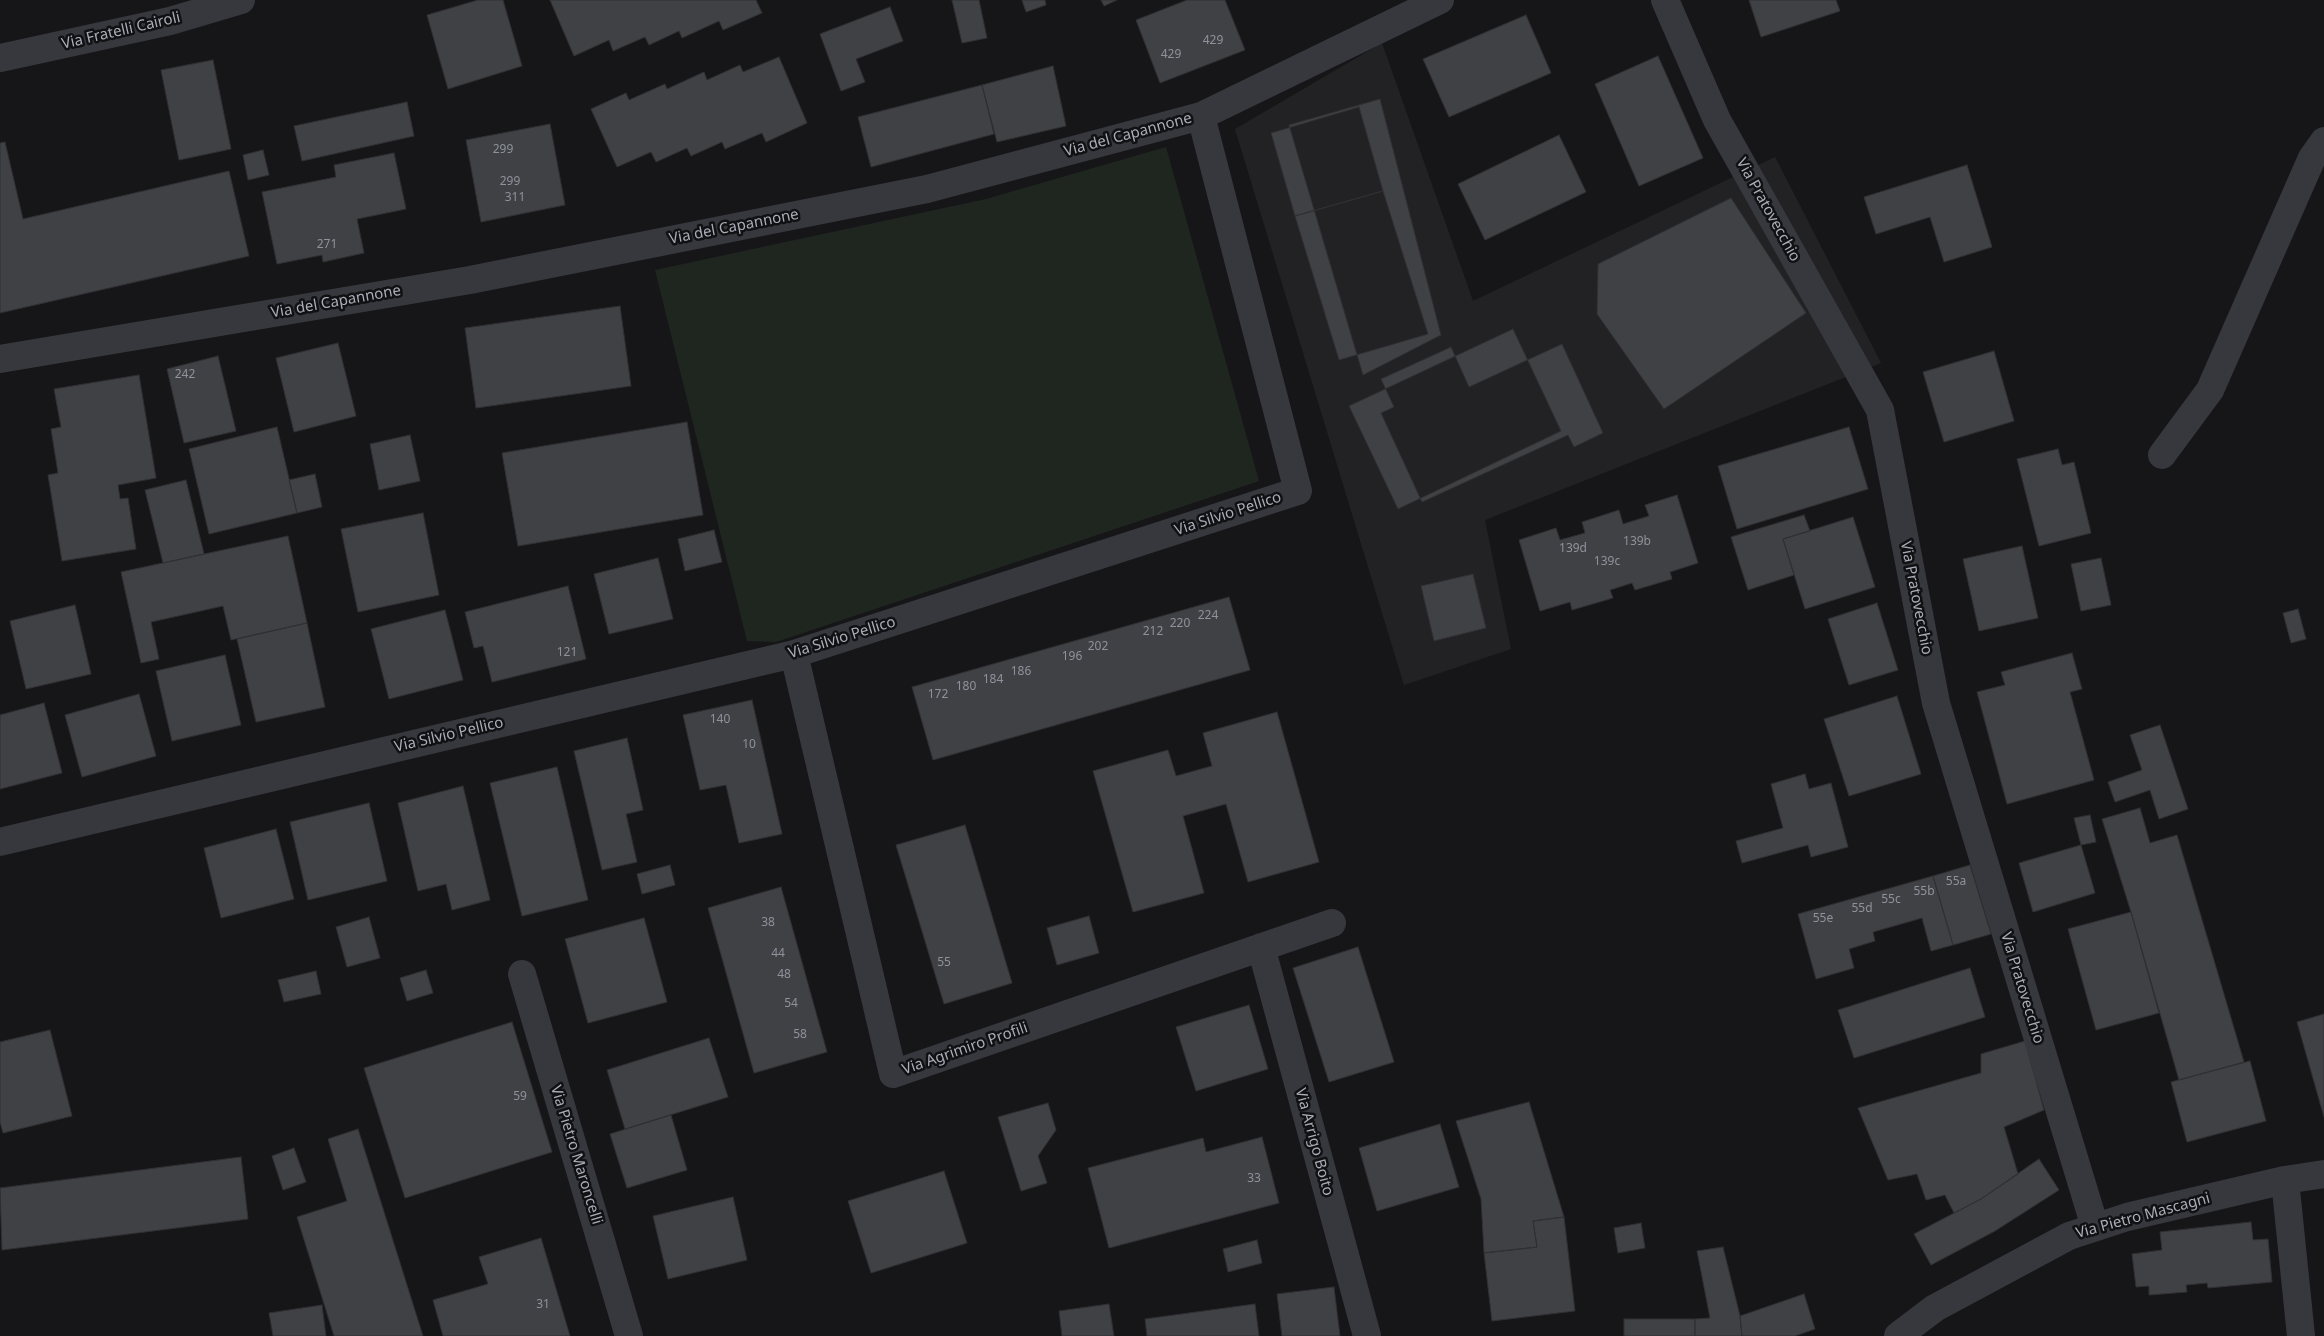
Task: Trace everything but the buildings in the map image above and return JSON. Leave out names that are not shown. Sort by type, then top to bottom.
[{"type":"street","name":"Via Fratelli Cairoli","points":[[0,58],[170,21],[241,0]]},
{"type":"street","name":"Via del Capannone","points":[[0,359],[470,280],[917,191],[1201,116],[1440,0]]},
{"type":"street","name":"Via Pratovecchio","points":[[1665,0],[1717,120],[1880,410],[1936,703],[2095,1227]]},
{"type":"street","name":"Via Silvio Pellico","points":[[0,842],[794,654],[1298,491],[1201,116]]},
{"type":"street","points":[[2162,455],[2210,390],[2312,158],[2324,141]]},
{"type":"street","name":"Via Agrimiro Profili","points":[[794,654],[892,1074],[1332,923]]},
{"type":"street","name":"Via Arrigo Boito","points":[[1261,947],[1367,1336]]},
{"type":"street","name":"Via Pietro Maroncelli","points":[[522,974],[630,1336]]},
{"type":"street","name":"Via Pietro Mascagni","points":[[1898,1336],[1935,1308],[2069,1236],[2127,1217],[2285,1180],[2324,1174]]},
{"type":"street","points":[[2285,1180],[2301,1336]]},
{"type":"shaded area","points":[[1382,43],[1473,301],[1775,157],[1881,363],[1485,520],[1511,649],[1404,685],[1235,129]]},
{"type":"shaded area","points":[[1166,147],[1259,481],[776,642],[747,641],[655,270],[986,199]]}]
